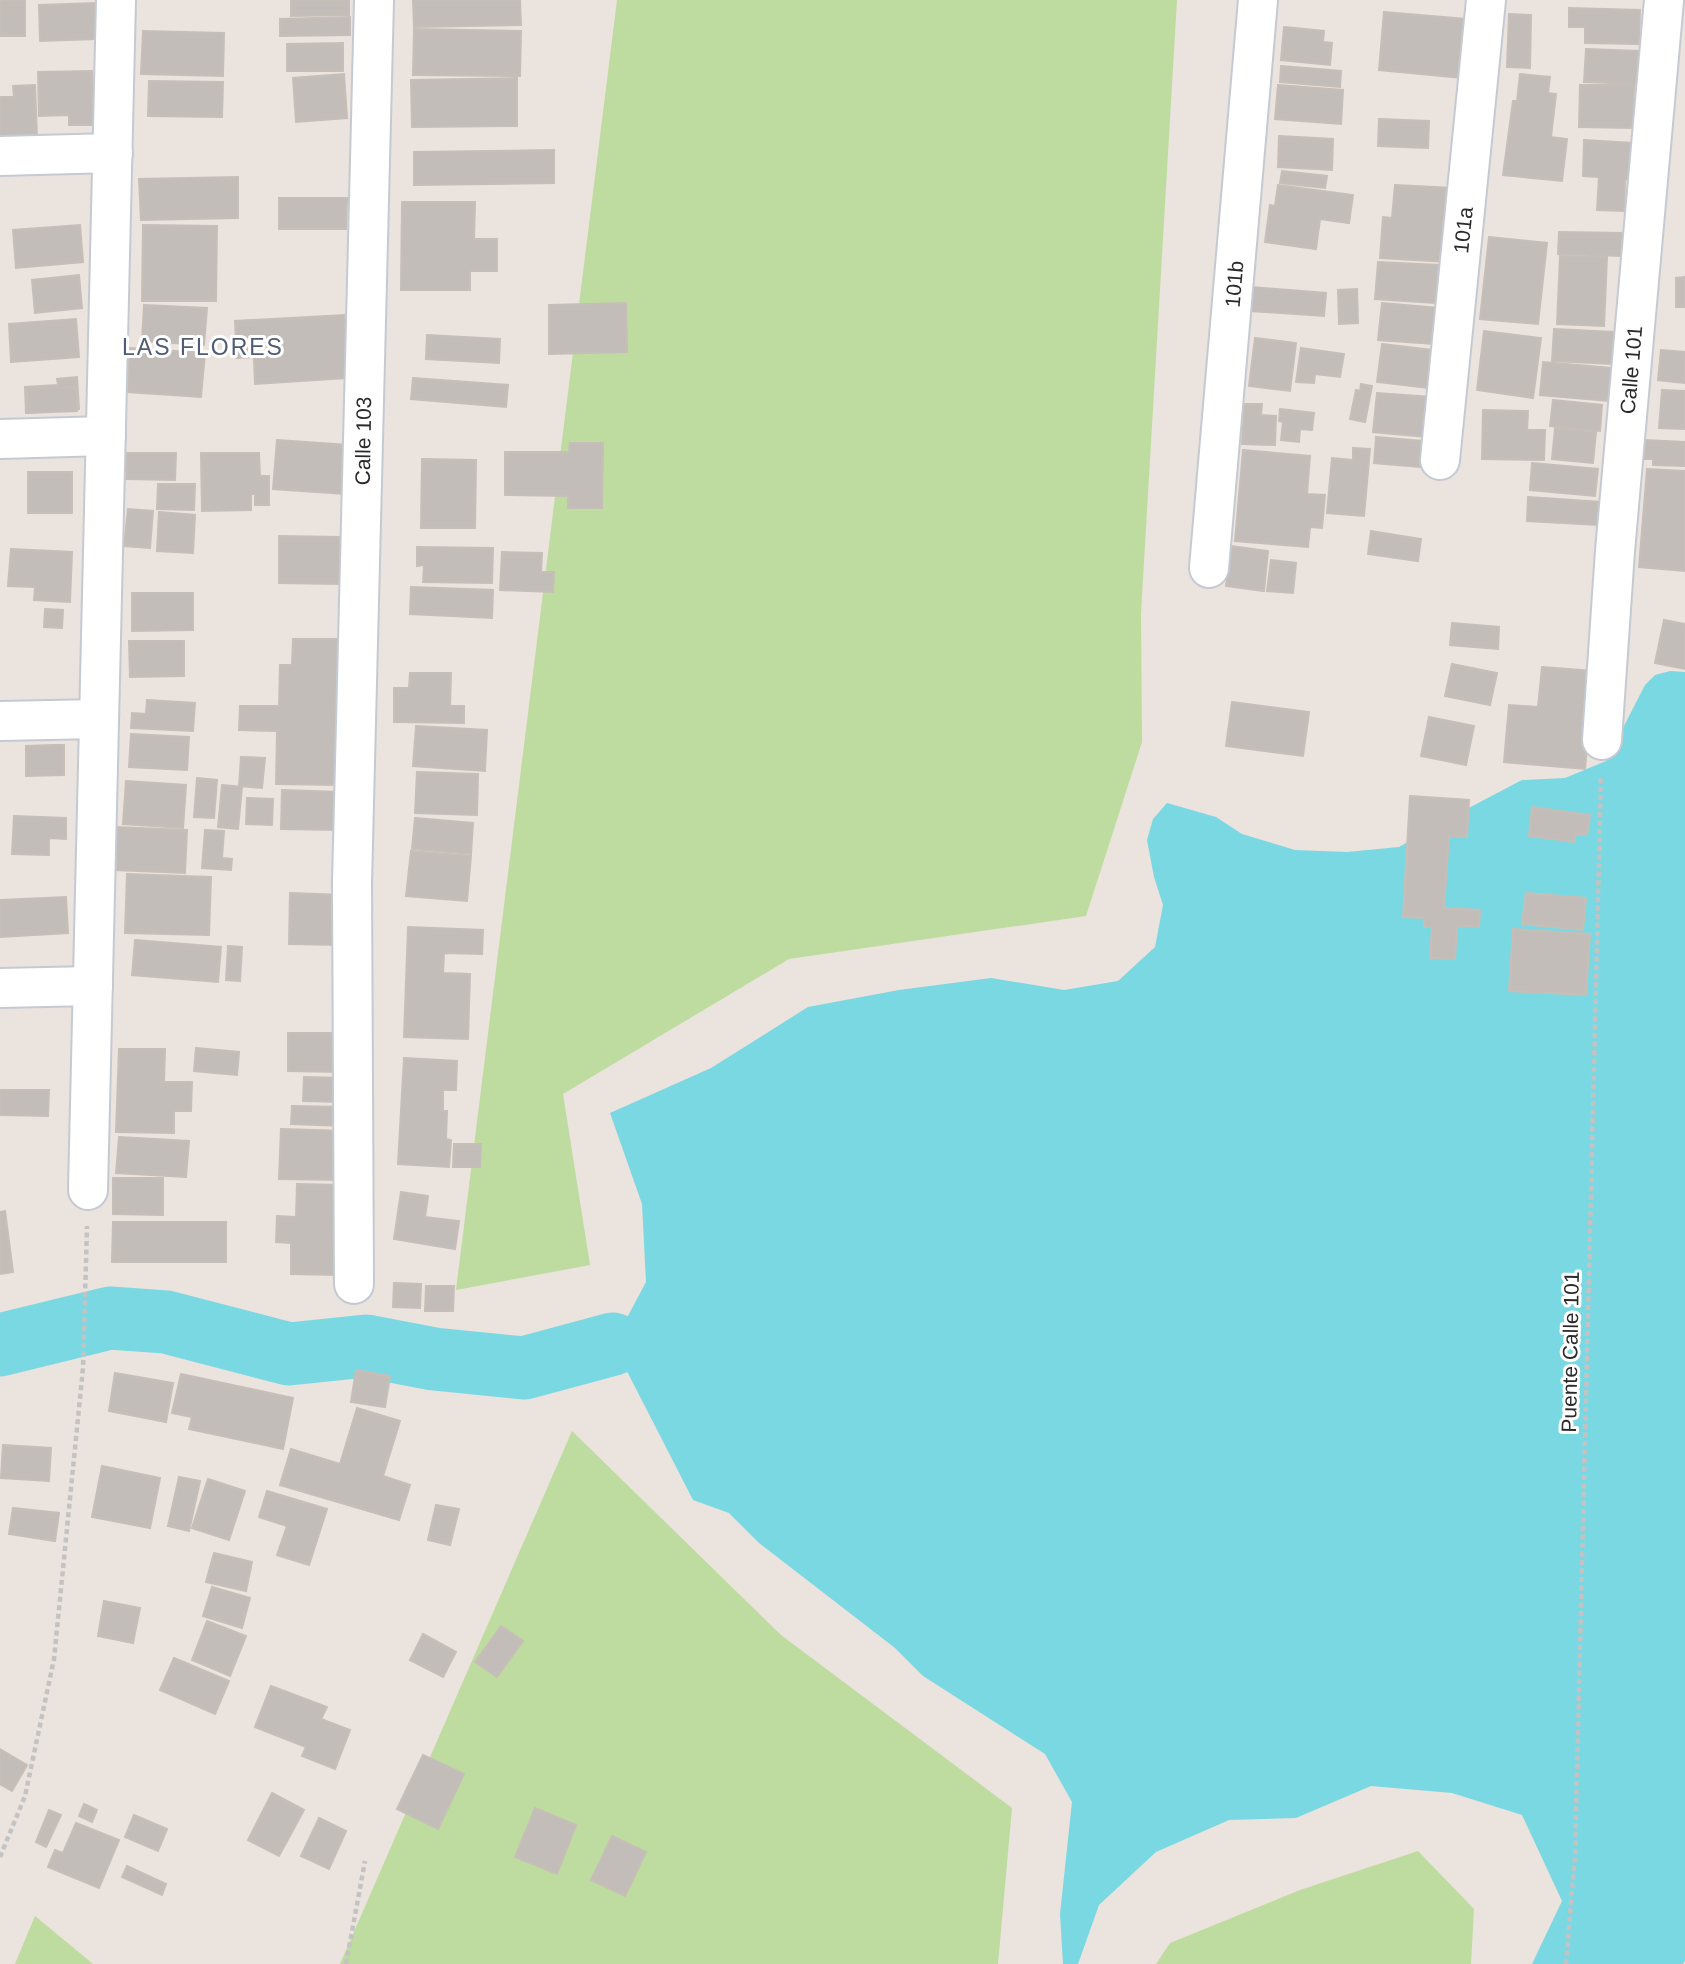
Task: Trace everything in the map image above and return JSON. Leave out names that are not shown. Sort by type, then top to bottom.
[{"type":"street","points":[[88,1190],[116,0]]},
{"type":"street","name":"Calle 103","points":[[354,1284],[352,883],[374,0]]},
{"type":"street","name":"101b","points":[[1209,568],[1258,0]]},
{"type":"street","name":"101a","points":[[1440,460],[1486,0]]},
{"type":"street","name":"Calle 101","points":[[1602,740],[1615,551],[1664,0]]},
{"type":"street","points":[[0,156],[113,153]]},
{"type":"street","points":[[0,439],[106,436]]},
{"type":"street","points":[[0,720],[99,719]]},
{"type":"street","points":[[0,988],[93,986]]},
{"type":"path","name":"Puente Calle 101","points":[[1566,1964],[1575,1855],[1602,740]]},
{"type":"path","points":[[0,1857],[25,1796],[54,1659],[83,1368],[88,1190]]},
{"type":"path","points":[[346,1964],[365,1861]]},
{"type":"green space","points":[[617,0],[1177,0],[1141,613],[1142,742],[1086,916],[789,959],[563,1094],[590,1265],[456,1290]]},
{"type":"green space","points":[[572,1431],[781,1635],[1012,1808],[998,1964],[340,1964]]},
{"type":"green space","points":[[1418,1851],[1474,1909],[1471,1964],[1156,1964],[1170,1943],[1300,1890]]},
{"type":"green space","points":[[35,1916],[93,1964],[15,1964]]},
{"type":"water","points":[[1670,671],[1685,672],[1685,1961],[1683,1964],[1532,1964],[1562,1901],[1522,1815],[1452,1793],[1371,1786],[1296,1818],[1229,1820],[1156,1852],[1099,1905],[1078,1964],[1063,1964],[1060,1914],[1072,1802],[1045,1754],[923,1676],[895,1648],[759,1543],[729,1513],[693,1500],[613,1344],[646,1282],[642,1204],[610,1113],[711,1068],[808,1007],[899,990],[991,978],[1064,990],[1118,981],[1155,947],[1163,905],[1147,840],[1153,819],[1167,803],[1216,817],[1242,834],[1295,850],[1347,852],[1399,847],[1522,780],[1565,778],[1606,761],[1645,685],[1655,675]]},
{"type":"building","points":[[0,0],[25,0],[25,36],[0,36]]},
{"type":"building","points":[[291,0],[349,0],[349,15],[291,16]]},
{"type":"building","points":[[413,0],[520,0],[521,25],[414,27]]},
{"type":"building","points":[[96,3],[97,39],[40,41],[39,5]]},
{"type":"building","points":[[1569,8],[1640,10],[1639,44],[1585,43],[1585,27],[1569,27]]},
{"type":"building","points":[[1384,12],[1478,20],[1473,79],[1379,70]]},
{"type":"building","points":[[1509,14],[1531,15],[1530,68],[1507,67]]},
{"type":"building","points":[[350,17],[350,35],[280,36],[280,19]]},
{"type":"building","points":[[1284,27],[1324,31],[1323,42],[1332,43],[1330,65],[1281,60]]},
{"type":"building","points":[[414,29],[521,31],[520,76],[413,75]]},
{"type":"building","points":[[143,31],[224,33],[223,76],[141,74]]},
{"type":"building","points":[[343,43],[343,71],[287,71],[287,44]]},
{"type":"building","points":[[1586,49],[1639,51],[1637,84],[1584,82]]},
{"type":"building","points":[[1281,66],[1341,71],[1340,87],[1280,82]]},
{"type":"building","points":[[92,71],[93,125],[69,125],[69,115],[39,116],[38,72]]},
{"type":"building","points":[[344,74],[347,118],[296,122],[293,78]]},
{"type":"building","points":[[1520,74],[1550,77],[1548,93],[1556,94],[1551,137],[1567,139],[1562,181],[1503,175],[1513,101],[1517,101]]},
{"type":"building","points":[[517,78],[517,126],[412,127],[411,80]]},
{"type":"building","points":[[149,81],[223,82],[222,117],[148,116]]},
{"type":"building","points":[[35,85],[37,136],[0,137],[0,97],[14,97],[13,86]]},
{"type":"building","points":[[1278,85],[1343,90],[1341,124],[1275,119]]},
{"type":"building","points":[[1580,85],[1634,85],[1633,128],[1579,127]]},
{"type":"building","points":[[1379,119],[1429,121],[1428,148],[1378,146]]},
{"type":"building","points":[[1279,136],[1333,139],[1332,170],[1278,167]]},
{"type":"building","points":[[1584,140],[1633,143],[1631,179],[1625,179],[1624,211],[1597,210],[1599,177],[1583,176]]},
{"type":"building","points":[[554,150],[554,183],[414,185],[414,152]]},
{"type":"building","points":[[1282,171],[1327,176],[1325,188],[1280,183]]},
{"type":"building","points":[[238,177],[238,218],[141,220],[139,179]]},
{"type":"building","points":[[1278,185],[1353,195],[1349,223],[1320,219],[1316,249],[1265,242],[1270,205],[1275,206]]},
{"type":"building","points":[[1395,185],[1453,188],[1448,262],[1380,258],[1383,217],[1392,218]]},
{"type":"building","points":[[279,198],[347,198],[346,229],[279,229]]},
{"type":"building","points":[[402,202],[475,202],[474,239],[497,239],[497,271],[470,271],[470,290],[401,290]]},
{"type":"building","points":[[80,225],[83,262],[16,268],[13,230]]},
{"type":"building","points":[[143,225],[217,226],[216,301],[142,301]]},
{"type":"building","points":[[1559,232],[1623,233],[1622,256],[1558,254]]},
{"type":"building","points":[[1489,237],[1547,243],[1538,324],[1480,319]]},
{"type":"building","points":[[1560,256],[1607,257],[1604,326],[1557,324]]},
{"type":"building","points":[[1378,262],[1438,265],[1435,303],[1375,299]]},
{"type":"building","points":[[79,275],[82,308],[35,313],[32,280]]},
{"type":"building","points":[[1685,277],[1685,307],[1676,307],[1676,278]]},
{"type":"building","points":[[1251,287],[1326,293],[1324,316],[1250,311]]},
{"type":"building","points":[[1357,289],[1358,323],[1339,324],[1338,290]]},
{"type":"building","points":[[626,303],[627,352],[549,354],[549,305]]},
{"type":"building","points":[[1382,303],[1438,308],[1434,344],[1378,340]]},
{"type":"building","points":[[144,305],[207,308],[204,345],[142,341]]},
{"type":"building","points":[[344,315],[347,378],[255,384],[254,357],[237,358],[235,321]]},
{"type":"building","points":[[76,319],[79,357],[11,362],[9,324]]},
{"type":"building","points":[[1554,329],[1614,332],[1612,364],[1552,361]]},
{"type":"building","points":[[1484,331],[1541,338],[1533,398],[1477,390]]},
{"type":"building","points":[[427,335],[500,339],[499,363],[426,359]]},
{"type":"building","points":[[1255,338],[1296,343],[1290,391],[1249,386]]},
{"type":"building","points":[[1382,344],[1432,350],[1428,388],[1377,382]]},
{"type":"building","points":[[130,348],[205,353],[201,397],[127,392]]},
{"type":"building","points":[[1301,348],[1344,354],[1340,377],[1315,374],[1314,383],[1296,382]]},
{"type":"building","points":[[1661,350],[1685,352],[1685,383],[1658,380]]},
{"type":"building","points":[[1543,362],[1611,368],[1609,401],[1540,395]]},
{"type":"building","points":[[77,377],[79,409],[26,413],[25,387],[58,385],[57,379]]},
{"type":"building","points":[[413,378],[508,385],[506,407],[411,399]]},
{"type":"building","points":[[1361,384],[1372,386],[1365,422],[1350,419],[1356,390],[1360,391]]},
{"type":"building","points":[[77,387],[77,411],[27,413],[27,389]]},
{"type":"building","points":[[1662,390],[1685,391],[1685,429],[1659,428]]},
{"type":"building","points":[[1377,393],[1431,397],[1427,437],[1373,432]]},
{"type":"building","points":[[1553,400],[1602,405],[1600,431],[1550,426]]},
{"type":"building","points":[[1244,404],[1262,404],[1261,415],[1276,416],[1275,445],[1242,444]]},
{"type":"building","points":[[1280,409],[1314,413],[1312,430],[1300,429],[1299,442],[1281,440],[1283,422],[1279,421]]},
{"type":"building","points":[[1483,410],[1528,411],[1527,430],[1545,430],[1544,460],[1482,459]]},
{"type":"building","points":[[1555,428],[1596,432],[1593,463],[1552,459]]},
{"type":"building","points":[[1376,437],[1422,441],[1420,467],[1374,463]]},
{"type":"building","points":[[277,440],[348,445],[345,494],[273,489]]},
{"type":"building","points":[[1645,440],[1685,442],[1685,466],[1653,465],[1653,459],[1644,459]]},
{"type":"building","points":[[570,443],[603,443],[602,508],[568,508],[568,496],[505,495],[505,452],[569,452]]},
{"type":"building","points":[[1353,448],[1370,449],[1364,516],[1327,513],[1332,458],[1353,460]]},
{"type":"building","points":[[1243,450],[1310,456],[1307,494],[1325,495],[1322,528],[1310,527],[1308,547],[1235,541]]},
{"type":"building","points":[[127,453],[176,453],[175,480],[126,479]]},
{"type":"building","points":[[201,453],[259,453],[260,476],[269,476],[269,505],[255,505],[255,494],[251,494],[251,510],[202,511]]},
{"type":"building","points":[[422,459],[476,460],[475,528],[421,528]]},
{"type":"building","points":[[1532,463],[1598,469],[1595,496],[1530,490]]},
{"type":"building","points":[[1647,469],[1685,471],[1685,571],[1639,567]]},
{"type":"building","points":[[28,472],[72,472],[72,513],[28,513]]},
{"type":"building","points":[[158,484],[195,484],[194,510],[157,509]]},
{"type":"building","points":[[1528,497],[1601,502],[1599,525],[1527,521]]},
{"type":"building","points":[[128,509],[153,511],[150,548],[124,546]]},
{"type":"building","points":[[159,512],[195,515],[193,553],[157,551]]},
{"type":"building","points":[[1371,531],[1421,539],[1418,561],[1368,554]]},
{"type":"building","points":[[279,536],[341,537],[340,584],[279,583]]},
{"type":"building","points":[[1231,546],[1268,551],[1264,591],[1226,586]]},
{"type":"building","points":[[417,547],[493,548],[492,583],[423,582],[424,565],[417,566]]},
{"type":"building","points":[[11,549],[72,552],[70,602],[34,600],[35,587],[8,586]]},
{"type":"building","points":[[502,552],[542,553],[541,572],[554,572],[553,592],[500,590]]},
{"type":"building","points":[[1271,560],[1296,563],[1293,593],[1267,591]]},
{"type":"building","points":[[411,587],[493,590],[492,618],[410,614]]},
{"type":"building","points":[[132,593],[193,593],[193,630],[132,631]]},
{"type":"building","points":[[45,609],[63,610],[62,628],[44,627]]},
{"type":"building","points":[[1664,620],[1685,624],[1685,669],[1655,663]]},
{"type":"building","points":[[1452,623],[1499,627],[1498,649],[1450,645]]},
{"type":"building","points":[[293,639],[343,639],[341,785],[276,784],[277,731],[239,730],[240,706],[279,706],[280,665],[292,665]]},
{"type":"building","points":[[129,641],[184,641],[184,676],[130,677]]},
{"type":"building","points":[[1452,664],[1497,673],[1490,705],[1445,696]]},
{"type":"building","points":[[1542,667],[1593,671],[1585,769],[1504,762],[1509,705],[1538,707]]},
{"type":"building","points":[[410,673],[451,673],[450,706],[464,706],[464,723],[394,722],[394,688],[409,688]]},
{"type":"building","points":[[147,700],[195,703],[193,731],[131,728],[132,713],[146,714]]},
{"type":"building","points":[[1232,702],[1309,712],[1303,756],[1226,746]]},
{"type":"building","points":[[1429,717],[1474,726],[1466,765],[1421,756]]},
{"type":"building","points":[[416,726],[487,730],[485,771],[413,766]]},
{"type":"building","points":[[131,734],[189,737],[187,770],[129,767]]},
{"type":"building","points":[[64,745],[64,775],[26,776],[26,746]]},
{"type":"building","points":[[241,757],[265,758],[262,788],[239,786]]},
{"type":"building","points":[[417,772],[478,774],[477,815],[415,813]]},
{"type":"building","points":[[197,778],[217,780],[214,818],[194,817]]},
{"type":"building","points":[[126,781],[186,785],[183,828],[123,824]]},
{"type":"building","points":[[222,785],[242,787],[238,829],[218,827]]},
{"type":"building","points":[[282,790],[340,792],[339,830],[281,829]]},
{"type":"building","points":[[1410,796],[1469,800],[1467,837],[1449,836],[1444,908],[1480,910],[1479,927],[1457,926],[1455,959],[1430,958],[1432,927],[1424,927],[1424,918],[1403,917]]},
{"type":"building","points":[[247,798],[273,799],[272,825],[246,824]]},
{"type":"building","points":[[1532,807],[1590,815],[1587,835],[1576,834],[1574,842],[1529,836]]},
{"type":"building","points":[[14,816],[66,818],[66,839],[49,838],[49,855],[12,854]]},
{"type":"building","points":[[415,818],[473,823],[471,854],[412,849]]},
{"type":"building","points":[[116,827],[187,830],[185,873],[115,870]]},
{"type":"building","points":[[205,830],[224,831],[222,858],[232,859],[231,870],[202,868]]},
{"type":"building","points":[[411,851],[471,856],[467,901],[406,896]]},
{"type":"building","points":[[127,874],[211,877],[209,935],[125,933]]},
{"type":"building","points":[[290,893],[343,895],[341,945],[289,944]]},
{"type":"building","points":[[1526,893],[1586,898],[1583,930],[1522,924]]},
{"type":"building","points":[[66,897],[68,933],[0,937],[0,900]]},
{"type":"building","points":[[408,927],[483,930],[482,954],[444,953],[443,973],[470,974],[468,1039],[404,1037]]},
{"type":"building","points":[[1513,929],[1590,934],[1586,995],[1509,991]]},
{"type":"building","points":[[135,940],[221,947],[218,982],[132,975]]},
{"type":"building","points":[[228,946],[242,947],[240,981],[226,980]]},
{"type":"building","points":[[288,1033],[342,1033],[343,1072],[288,1071]]},
{"type":"building","points":[[196,1048],[239,1052],[237,1075],[194,1071]]},
{"type":"building","points":[[119,1049],[165,1049],[164,1082],[192,1082],[191,1111],[174,1111],[174,1133],[116,1132]]},
{"type":"building","points":[[404,1058],[457,1061],[456,1090],[443,1090],[443,1111],[447,1111],[446,1139],[451,1140],[449,1167],[398,1164]]},
{"type":"building","points":[[304,1077],[343,1078],[343,1102],[303,1101]]},
{"type":"building","points":[[0,1090],[49,1090],[48,1116],[0,1115]]},
{"type":"building","points":[[292,1106],[344,1107],[344,1126],[291,1124]]},
{"type":"building","points":[[281,1129],[344,1131],[343,1180],[279,1179]]},
{"type":"building","points":[[119,1137],[189,1141],[186,1177],[116,1173]]},
{"type":"building","points":[[454,1144],[481,1144],[480,1167],[453,1167]]},
{"type":"building","points":[[113,1178],[163,1178],[163,1215],[113,1214]]},
{"type":"building","points":[[297,1184],[341,1185],[338,1275],[291,1274],[291,1243],[276,1242],[277,1216],[296,1217]]},
{"type":"building","points":[[401,1192],[428,1196],[425,1217],[459,1221],[455,1249],[394,1239]]},
{"type":"building","points":[[5,1211],[13,1272],[0,1274],[0,1212]]},
{"type":"building","points":[[113,1222],[226,1222],[226,1262],[112,1262]]},
{"type":"building","points":[[394,1283],[421,1284],[420,1308],[393,1307]]},
{"type":"building","points":[[426,1286],[454,1286],[453,1311],[425,1311]]},
{"type":"building","points":[[356,1370],[390,1376],[385,1407],[351,1402]]},
{"type":"building","points":[[115,1373],[173,1383],[166,1422],[109,1411]]},
{"type":"building","points":[[181,1374],[293,1398],[283,1449],[189,1429],[192,1417],[172,1413]]},
{"type":"building","points":[[357,1408],[400,1421],[383,1476],[410,1485],[399,1520],[280,1485],[291,1449],[340,1464]]},
{"type":"building","points":[[3,1445],[51,1448],[49,1481],[1,1478]]},
{"type":"building","points":[[102,1466],[160,1478],[150,1528],[92,1517]]},
{"type":"building","points":[[179,1477],[200,1481],[189,1531],[168,1526]]},
{"type":"building","points":[[208,1479],[245,1491],[229,1540],[192,1528]]},
{"type":"building","points":[[267,1491],[327,1509],[309,1565],[277,1555],[287,1526],[259,1517]]},
{"type":"building","points":[[436,1505],[459,1509],[450,1545],[428,1540]]},
{"type":"building","points":[[13,1508],[59,1513],[55,1541],[9,1534]]},
{"type":"building","points":[[214,1553],[252,1562],[246,1591],[206,1582]]},
{"type":"building","points":[[212,1587],[250,1598],[242,1628],[203,1616]]},
{"type":"building","points":[[104,1601],[140,1608],[133,1643],[98,1636]]},
{"type":"building","points":[[207,1621],[246,1636],[230,1676],[192,1660]]},
{"type":"building","points":[[501,1626],[523,1641],[497,1677],[475,1662]]},
{"type":"building","points":[[423,1634],[456,1652],[443,1677],[410,1660]]},
{"type":"building","points":[[174,1658],[229,1681],[215,1714],[160,1690]]},
{"type":"building","points":[[271,1686],[327,1707],[321,1719],[350,1730],[335,1769],[302,1756],[306,1747],[255,1727]]},
{"type":"building","points":[[0,1749],[27,1765],[12,1791],[0,1784]]},
{"type":"building","points":[[423,1755],[464,1774],[438,1829],[397,1809]]},
{"type":"building","points":[[272,1793],[304,1810],[279,1856],[248,1840]]},
{"type":"building","points":[[84,1804],[97,1810],[92,1822],[79,1816]]},
{"type":"building","points":[[535,1808],[576,1825],[557,1874],[515,1857]]},
{"type":"building","points":[[49,1810],[61,1815],[46,1847],[36,1842]]},
{"type":"building","points":[[134,1815],[167,1829],[158,1851],[125,1837]]},
{"type":"building","points":[[319,1818],[346,1831],[329,1869],[301,1856]]},
{"type":"building","points":[[76,1823],[119,1840],[99,1888],[48,1867],[55,1850],[63,1853]]},
{"type":"building","points":[[612,1836],[646,1852],[625,1896],[591,1880]]},
{"type":"building","points":[[127,1866],[166,1884],[162,1895],[122,1877]]},
{"type":"waterway","points":[[0,1345],[110,1318],[166,1322],[289,1354],[366,1346],[434,1359],[524,1368],[613,1344]]},
{"type":"district","name":"LAS FLORES","points":[[203,347]]}]
